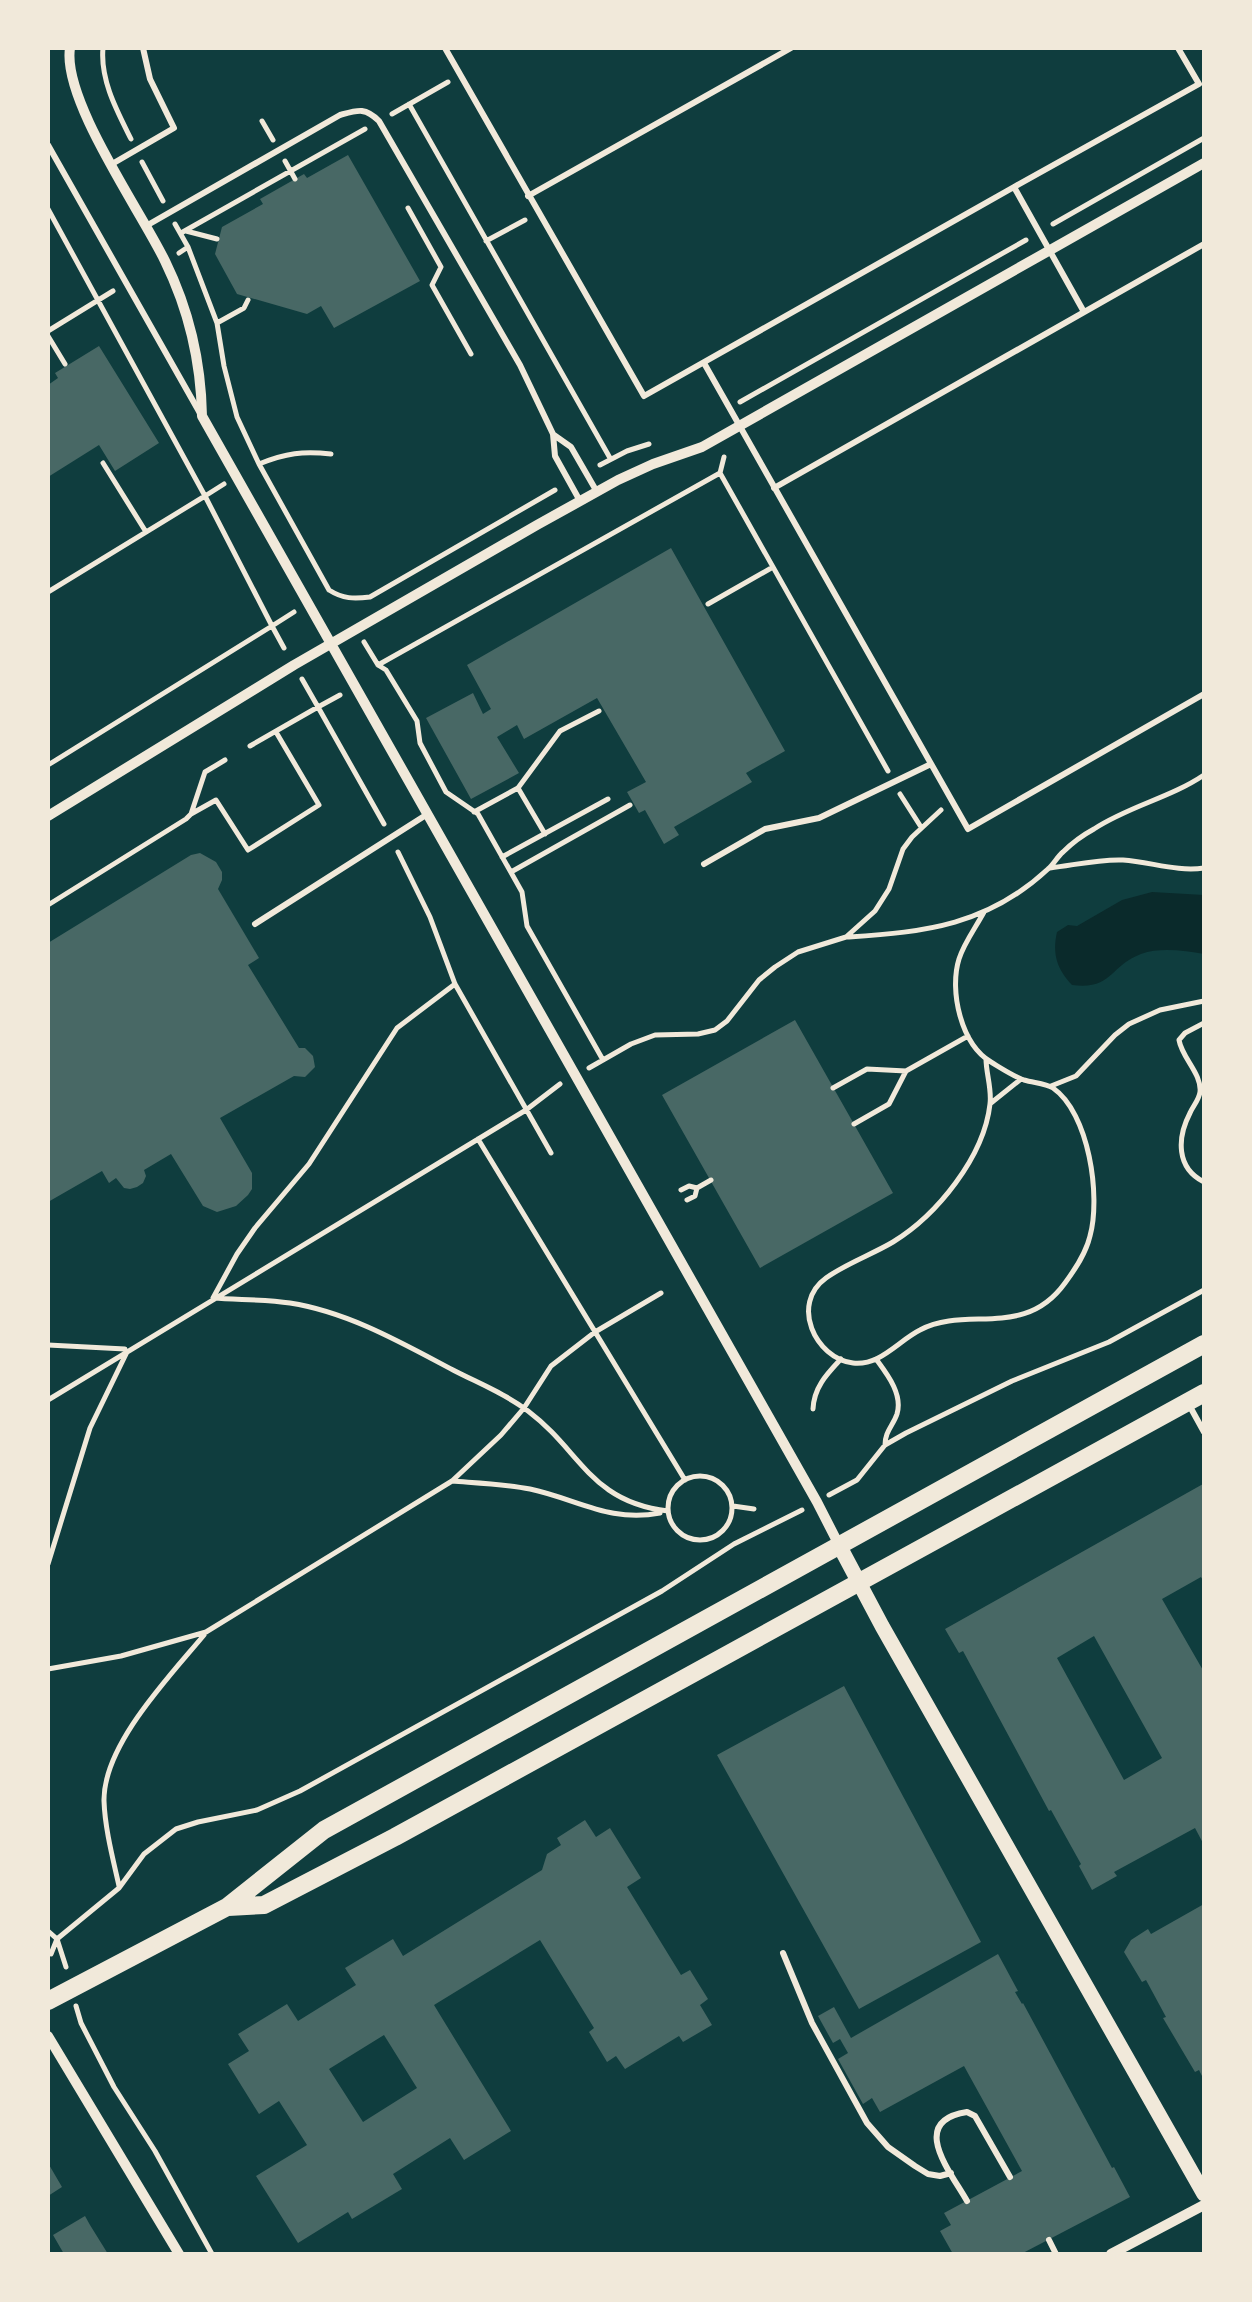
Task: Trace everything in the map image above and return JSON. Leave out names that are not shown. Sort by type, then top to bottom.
[{"type":"main road","points":[[48,2001],[227,1907],[324,1830],[1204,1344]]},
{"type":"main road","points":[[227,1907],[264,1906],[430,1819],[1196,1398]]},
{"type":"street","points":[[70,48],[68,58],[83,113],[165,261],[182,301],[201,385],[202,416],[1204,2194]]},
{"type":"street","points":[[48,816],[330,644],[580,501],[653,464],[702,448],[1204,163]]},
{"type":"street","points":[[48,2036],[179,2254]]},
{"type":"street","points":[[1111,2254],[1204,2205]]},
{"type":"lane","points":[[112,164],[174,128],[150,79],[144,48]]},
{"type":"lane","points":[[445,48],[644,396],[1198,84],[1178,48]]},
{"type":"lane","points":[[528,196],[791,48]]},
{"type":"lane","points":[[146,226],[340,116],[355,110],[370,112],[379,121],[520,366],[553,434],[555,456],[580,501]]},
{"type":"lane","points":[[48,145],[202,416]]},
{"type":"lane","points":[[1014,187],[1084,312]]},
{"type":"lane","points":[[774,488],[1204,244]]},
{"type":"lane","points":[[704,363],[968,829],[1204,694]]},
{"type":"lane","points":[[553,434],[571,447],[597,492]]},
{"type":"lane","points":[[704,864],[765,829],[818,818],[931,764]]},
{"type":"lane","points":[[254,924],[426,815]]},
{"type":"lane","points":[[1196,1398],[1204,1432]]},
{"type":"lane","points":[[783,1953],[812,2022],[867,2123],[888,2147],[928,2174],[951,2173]]},
{"type":"lane","points":[[967,2201],[935,2137],[937,2127],[946,2118],[967,2112],[975,2116],[1010,2177]]},
{"type":"lane","points":[[1048,2240],[1056,2254]]},
{"type":"path","points":[[188,248],[180,233],[184,230],[448,82]]},
{"type":"path","points":[[409,104],[610,459]]},
{"type":"path","points":[[262,121],[274,141]]},
{"type":"path","points":[[730,409],[1204,138]]},
{"type":"path","points":[[283,158],[295,180]]},
{"type":"path","points":[[401,195],[441,267],[432,286],[471,354]]},
{"type":"path","points":[[48,208],[284,648]]},
{"type":"path","points":[[486,242],[524,220]]},
{"type":"path","points":[[184,230],[216,239]]},
{"type":"path","points":[[65,364],[48,333],[98,300]]},
{"type":"path","points":[[217,323],[244,308],[248,300]]},
{"type":"path","points":[[586,473],[610,459],[664,440]]},
{"type":"path","points":[[749,442],[723,458],[720,473],[921,828]]},
{"type":"path","points":[[48,592],[236,476],[278,456],[303,451],[332,454]]},
{"type":"path","points":[[103,462],[146,532]]},
{"type":"path","points":[[603,1060],[527,926],[522,892],[511,872],[474,812],[446,792],[420,743],[417,721],[386,670],[378,665],[720,473]]},
{"type":"path","points":[[329,590],[353,599],[370,597],[569,482]]},
{"type":"path","points":[[708,604],[773,567]]},
{"type":"path","points":[[48,764],[272,626]]},
{"type":"path","points":[[302,680],[391,838],[430,917],[455,984],[550,1153]]},
{"type":"path","points":[[250,746],[318,707]]},
{"type":"path","points":[[474,812],[518,788],[560,731],[599,711]]},
{"type":"path","points":[[48,905],[216,800],[248,850],[319,805],[276,731]]},
{"type":"path","points":[[190,814],[205,772],[225,760]]},
{"type":"path","points":[[589,1068],[655,1035],[715,1030],[758,980],[798,952],[846,937],[904,934],[942,927],[984,912],[1050,868],[1073,842],[1098,826],[1204,775]]},
{"type":"path","points":[[518,788],[545,834]]},
{"type":"path","points":[[502,858],[608,799]]},
{"type":"path","points":[[511,872],[630,805]]},
{"type":"path","points":[[846,937],[875,911],[889,890],[902,849],[941,810]]},
{"type":"path","points":[[1050,868],[1097,860],[1204,868]]},
{"type":"path","points":[[984,912],[959,958],[956,980],[968,1036],[986,1059],[1022,1079],[1051,1086],[1069,1103],[1080,1126],[1092,1178],[1090,1237],[1082,1258],[1056,1294],[1022,1314],[1005,1319],[934,1324],[908,1336],[876,1360],[858,1363],[842,1359],[822,1343],[810,1322],[808,1301],[822,1280],[892,1242],[930,1214],[965,1169],[990,1103],[986,1059]]},
{"type":"path","points":[[213,1298],[237,1254],[309,1164],[396,1028],[455,984]]},
{"type":"path","points":[[1051,1086],[1076,1076],[1129,1024],[1160,1010],[1204,1001]]},
{"type":"path","points":[[1204,1023],[1179,1040],[1200,1091],[1184,1127],[1182,1158],[1204,1182]]},
{"type":"path","points":[[833,1088],[867,1068],[906,1071],[968,1036]]},
{"type":"path","points":[[854,1124],[890,1104],[906,1071]]},
{"type":"path","points":[[990,1103],[1022,1079]]},
{"type":"path","points":[[48,1400],[526,1110],[562,1083]]},
{"type":"path","points":[[478,1139],[685,1480]]},
{"type":"path","points":[[681,1190],[697,1188],[711,1180]]},
{"type":"path","points":[[687,1200],[695,1196],[697,1188]]},
{"type":"path","points":[[847,1485],[856,1480],[885,1445],[1012,1381],[1120,1337],[1204,1290]]},
{"type":"path","points":[[48,1668],[121,1656],[206,1632],[452,1481],[524,1408],[551,1366],[595,1332],[660,1293]]},
{"type":"path","points":[[213,1298],[289,1303],[330,1312],[381,1334],[524,1408],[553,1433],[600,1485],[646,1509],[668,1511]]},
{"type":"path","points":[[48,1345],[128,1350]]},
{"type":"path","points":[[48,1564],[90,1428],[128,1350]]},
{"type":"path","points":[[812,1409],[819,1386],[842,1359]]},
{"type":"path","points":[[876,1360],[895,1389],[898,1407],[885,1432],[885,1445]]},
{"type":"path","points":[[705,1476],[715,1479],[730,1494],[733,1506],[722,1532],[703,1540],[683,1535],[676,1528],[668,1511],[672,1492],[685,1480],[705,1476]]},
{"type":"path","points":[[452,1481],[531,1489],[602,1513],[628,1516],[668,1511]]},
{"type":"path","points":[[733,1506],[754,1509]]},
{"type":"path","points":[[51,1954],[56,1939],[119,1888],[144,1854],[176,1829],[257,1810],[300,1791],[662,1591],[734,1544],[787,1518]]},
{"type":"path","points":[[119,1888],[104,1800],[114,1760],[130,1729],[206,1632]]},
{"type":"path","points":[[48,1932],[64,1956]]},
{"type":"path","points":[[81,2023],[212,2254]]},
{"type":"water","points":[[1152,892],[1204,895],[1204,954],[1149,952],[1131,959],[1096,984],[1072,985],[1057,961],[1057,932],[1068,925],[1077,926],[1122,900]]},
{"type":"building","points":[[348,155],[420,281],[334,328],[321,306],[307,314],[237,294],[215,254],[222,227],[263,204],[260,199]]},
{"type":"building","points":[[99,346],[159,443],[115,471],[99,445],[48,477],[48,385],[58,378],[55,373]]},
{"type":"building","points":[[671,548],[785,751],[746,773],[752,782],[674,827],[679,835],[664,844],[645,810],[639,813],[627,792],[646,782],[597,698],[524,739],[517,725],[497,737],[519,773],[471,799],[426,718],[473,693],[483,714],[491,709],[467,665]]},
{"type":"building","points":[[200,853],[216,862],[222,872],[218,889],[259,958],[248,965],[299,1048],[313,1056],[315,1067],[305,1077],[294,1076],[220,1118],[252,1173],[252,1189],[236,1206],[217,1212],[203,1206],[171,1154],[144,1170],[146,1176],[137,1187],[124,1188],[116,1178],[109,1183],[102,1171],[48,1202],[48,943]]},
{"type":"building","points":[[795,1020],[893,1193],[760,1268],[662,1095]]},
{"type":"building","points":[[1203,1484],[1204,1582],[1201,1577],[1162,1599],[1204,1672],[1204,1845],[1195,1828],[1114,1872],[1117,1876],[1092,1890],[963,1651],[959,1653],[945,1629]],"holes":[[[1094,1636],[1162,1758],[1124,1780],[1057,1658]]]},
{"type":"building","points":[[844,1686],[981,1942],[859,2009],[717,1755]]},
{"type":"building","points":[[585,1820],[596,1837],[610,1828],[641,1878],[627,1887],[681,1975],[690,1970],[708,1999],[700,2005],[712,2025],[683,2042],[679,2036],[625,2069],[616,2056],[607,2062],[589,2032],[594,2028],[540,1940],[434,2005],[511,2131],[464,2160],[450,2138],[393,2174],[402,2189],[352,2219],[348,2212],[298,2243],[256,2176],[307,2145],[279,2101],[259,2114],[228,2064],[249,2051],[238,2034],[287,2004],[298,2021],[356,1985],[345,1968],[393,1939],[403,1956],[542,1870],[547,1854],[561,1845],[557,1838]],"holes":[[[384,2035],[417,2088],[363,2122],[329,2069]]]},
{"type":"building","points":[[1204,1904],[1204,2080],[1199,2070],[1195,2072],[1163,2018],[1166,2017],[1146,1980],[1142,1982],[1124,1952],[1131,1940],[1148,1929],[1151,1934]]},
{"type":"building","points":[[998,1954],[1018,1991],[1015,1992],[1130,2197],[1021,2254],[953,2254],[940,2231],[951,2225],[944,2213],[1022,2171],[964,2066],[880,2112],[872,2098],[863,2104],[838,2059],[848,2053],[840,2039],[833,2043],[818,2016],[834,2007],[851,2038]]},
{"type":"building","points":[[48,2163],[62,2187],[48,2196]]},
{"type":"building","points":[[85,2216],[108,2254],[64,2254],[53,2235]]}]
